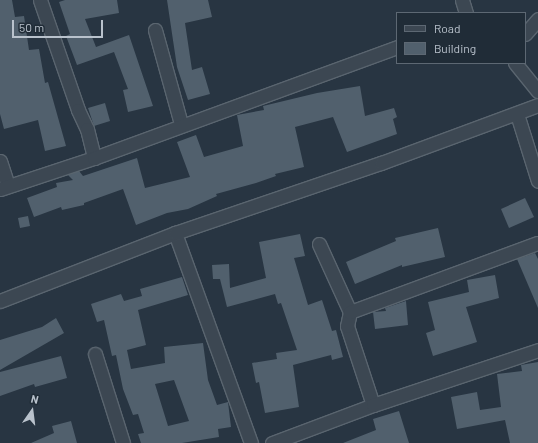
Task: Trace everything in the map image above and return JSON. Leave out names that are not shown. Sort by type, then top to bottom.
[{"type":"street","points":[[40,0],[78,110],[87,129],[94,158]]},
{"type":"street","points":[[462,0],[466,12]]},
{"type":"street","points":[[526,33],[538,19]]},
{"type":"street","points":[[155,30],[181,124]]},
{"type":"street","points":[[0,161],[4,187],[94,158],[181,124],[396,47]]},
{"type":"street","points":[[516,64],[538,91]]},
{"type":"street","points":[[0,301],[175,233],[518,114],[538,105]]},
{"type":"street","points":[[518,114],[538,181]]},
{"type":"street","points":[[175,233],[251,443]]},
{"type":"street","points":[[350,312],[538,243]]},
{"type":"street","points":[[319,244],[350,312],[347,326],[373,405]]},
{"type":"street","points":[[272,443],[373,405],[538,350]]},
{"type":"street","points":[[95,354],[123,443]]},
{"type":"building","points":[[0,0],[12,0],[15,17],[24,16],[29,50],[39,49],[45,83],[48,82],[66,146],[45,151],[38,120],[4,129],[0,114]]},
{"type":"building","points":[[65,0],[117,0],[119,13],[85,19],[96,47],[129,35],[153,106],[128,112],[123,90],[128,89],[114,52],[77,65],[66,36],[70,34],[59,2]]},
{"type":"building","points":[[167,0],[208,0],[212,17],[185,23],[192,70],[202,67],[210,94],[188,100],[177,67]]},
{"type":"building","points":[[360,86],[365,116],[394,108],[397,117],[393,119],[397,134],[347,152],[333,117],[295,127],[304,167],[275,174],[276,176],[256,183],[216,194],[217,196],[188,209],[167,213],[136,225],[123,189],[84,203],[84,205],[62,210],[61,207],[34,217],[27,198],[57,187],[56,183],[73,180],[68,175],[79,171],[83,176],[137,158],[145,188],[190,177],[177,142],[196,135],[204,157],[243,146],[237,115],[264,110],[263,106],[317,93]]},
{"type":"building","points":[[105,103],[110,121],[94,126],[88,108]]},
{"type":"building","points":[[525,198],[534,217],[509,228],[501,209]]},
{"type":"building","points":[[28,216],[30,226],[20,228],[18,218]]},
{"type":"building","points":[[438,228],[445,257],[402,267],[402,265],[355,284],[346,262],[396,241],[395,238]]},
{"type":"building","points":[[300,234],[305,256],[294,258],[308,305],[322,300],[332,331],[336,330],[343,357],[332,360],[331,355],[293,365],[299,407],[265,413],[259,382],[256,383],[252,363],[277,359],[276,353],[297,350],[281,303],[278,304],[275,294],[227,307],[220,279],[213,279],[212,265],[229,264],[230,288],[266,278],[259,242]]},
{"type":"building","points":[[535,253],[538,259],[538,308],[517,259]]},
{"type":"building","points":[[495,275],[499,298],[466,307],[477,342],[433,356],[426,333],[435,330],[428,302],[469,292],[467,280]]},
{"type":"building","points":[[182,277],[188,295],[138,310],[146,345],[127,350],[131,369],[165,363],[164,347],[203,343],[208,380],[217,405],[228,402],[231,427],[218,429],[219,437],[182,443],[141,443],[138,434],[144,433],[138,414],[133,415],[123,389],[116,355],[112,356],[104,320],[97,322],[91,304],[121,294],[124,301],[142,296],[140,289]],"holes":[[[174,380],[189,421],[168,426],[155,384]]]},
{"type":"building","points":[[406,301],[408,325],[375,329],[373,312],[386,311],[385,308]]},
{"type":"building","points":[[56,318],[64,333],[0,370],[0,340],[42,327]]},
{"type":"building","points":[[61,356],[67,378],[35,387],[34,384],[0,396],[0,372]]},
{"type":"building","points":[[538,362],[538,443],[510,443],[505,420],[457,429],[451,397],[477,392],[480,410],[501,407],[497,374],[522,371],[521,365]]},
{"type":"building","points":[[399,411],[409,443],[343,443],[376,430],[373,419]]},
{"type":"building","points":[[71,421],[77,443],[31,443],[54,433],[52,426]]}]
